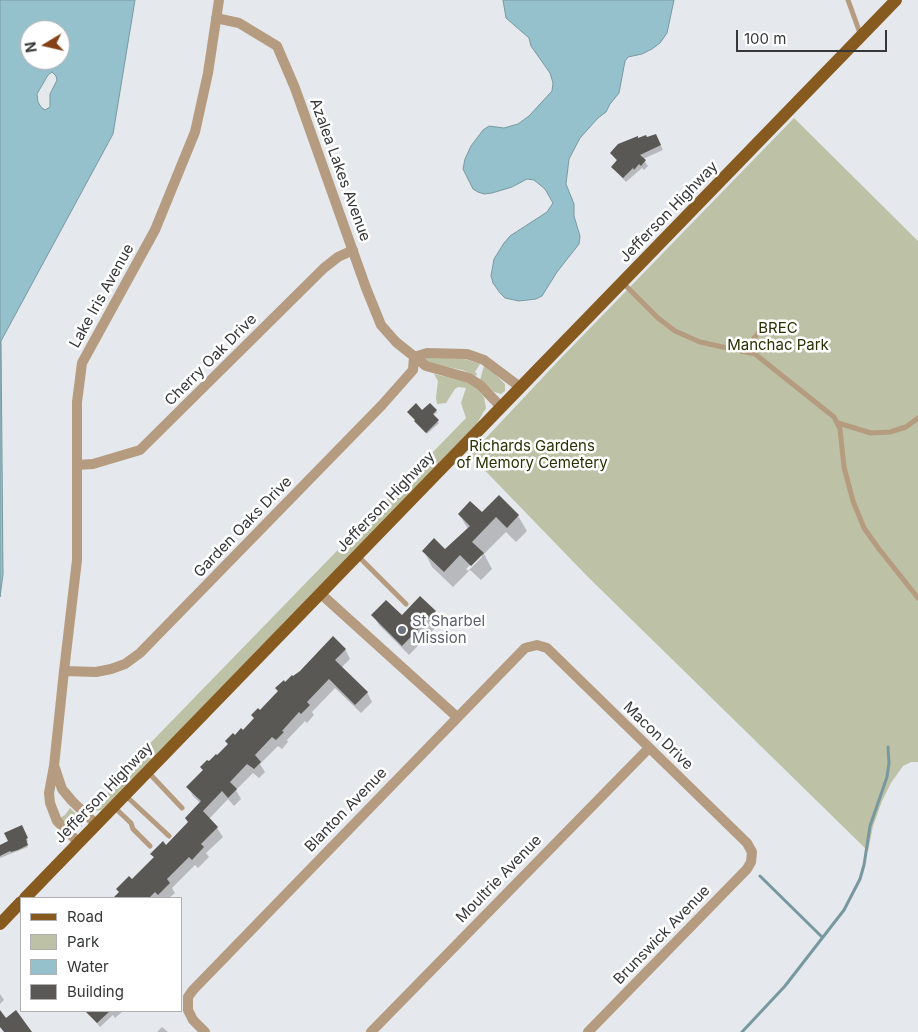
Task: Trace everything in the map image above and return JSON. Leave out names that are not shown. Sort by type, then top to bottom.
[{"type":"main road","name":"Jefferson Highway","points":[[26,897],[896,0]]},
{"type":"main road","points":[[0,924],[20,903]]},
{"type":"street","name":"Lake Iris Avenue","points":[[78,843],[56,821],[52,812],[49,793],[54,766],[77,560],[77,402],[82,363],[155,230],[195,132],[208,73],[219,0]]},
{"type":"street","name":"Azalea Lakes Avenue","points":[[216,18],[239,23],[277,46],[295,88],[381,325],[396,342],[426,366],[469,378],[480,385],[501,407]]},
{"type":"street","name":"Cherry Oak Drive","points":[[77,465],[94,464],[140,450],[324,268],[338,257],[353,250]]},
{"type":"street","points":[[414,357],[427,353],[468,354],[484,360],[520,388]]},
{"type":"street","name":"Garden Oaks Drive","points":[[64,670],[96,672],[111,669],[125,664],[140,653],[382,405],[413,370],[414,357]]},
{"type":"street","points":[[321,594],[457,717]]},
{"type":"street","name":"Blanton Avenue","points":[[205,1032],[189,1015],[188,997],[193,990],[525,648],[536,645]]},
{"type":"street","name":"Macon Drive","points":[[536,645],[548,648],[747,843],[752,855]]},
{"type":"street","name":"Moultrie Avenue","points":[[371,1032],[649,748]]},
{"type":"street","name":"Lake Iris Avenue","points":[[54,766],[62,789],[72,802],[97,824]]},
{"type":"street","name":"Brunswick Avenue","points":[[588,1032],[746,869],[751,862],[752,855]]},
{"type":"lane","points":[[848,0],[861,37]]},
{"type":"lane","points":[[622,283],[658,318],[675,330],[700,342],[755,354],[834,417],[838,423],[844,467],[864,528],[918,598]]},
{"type":"lane","points":[[743,351],[760,331]]},
{"type":"lane","points":[[838,423],[871,433],[890,432],[906,427],[918,418]]},
{"type":"lane","points":[[358,555],[406,604]]},
{"type":"lane","points":[[148,771],[182,808]]},
{"type":"lane","points":[[124,795],[169,836]]},
{"type":"lane","points":[[113,806],[150,846]]},
{"type":"green space","points":[[794,118],[918,241],[918,762],[911,762],[903,766],[891,783],[873,826],[868,851],[588,577],[470,455],[561,358]]},
{"type":"green space","points":[[426,357],[462,358],[480,364],[475,372],[476,376],[462,370],[425,362]]},
{"type":"green space","points":[[484,366],[505,384],[505,391],[501,394],[494,392],[480,380]]},
{"type":"green space","points":[[434,374],[464,381],[475,387],[484,397],[486,408],[476,425],[102,810],[93,811],[85,809],[81,803],[85,807],[90,805],[94,809],[113,787],[111,785],[130,773],[127,767],[466,418],[461,403],[466,388],[458,387],[446,403],[437,404],[438,381]]},
{"type":"green space","points":[[70,808],[80,818],[82,823],[82,826],[77,830],[69,827],[60,818]]},
{"type":"water","points":[[0,0],[135,0],[113,134],[1,341],[3,574],[0,597]],"holes":[[[52,72],[57,80],[50,94],[50,107],[45,110],[38,102],[37,94],[48,75]]]},
{"type":"water","points":[[503,0],[674,0],[667,33],[660,43],[652,49],[642,54],[628,57],[625,61],[619,93],[606,112],[580,138],[569,159],[566,184],[574,204],[574,216],[580,236],[579,244],[557,272],[542,296],[536,299],[519,301],[505,298],[493,283],[491,276],[494,259],[510,236],[547,212],[553,203],[545,189],[534,180],[527,179],[512,187],[492,193],[484,194],[478,192],[473,189],[463,169],[471,146],[483,130],[489,126],[504,128],[518,124],[529,116],[552,91],[553,83],[550,73],[531,46],[529,38],[506,18]]},
{"type":"building","points":[[656,134],[661,145],[640,155],[646,160],[641,166],[639,164],[634,170],[633,168],[623,178],[611,167],[617,160],[610,153],[618,144],[638,136],[638,138]]},
{"type":"building","points":[[416,403],[422,410],[430,403],[437,410],[433,414],[439,420],[426,433],[407,412]]},
{"type":"building","points":[[499,495],[519,515],[507,528],[496,517],[472,542],[484,553],[471,566],[460,555],[444,572],[422,551],[434,538],[445,549],[470,526],[458,514],[470,501],[482,512]]},
{"type":"building","name":"St Sharbel Mission","points":[[420,596],[436,611],[402,646],[371,615],[386,600],[402,615]]},
{"type":"building","points":[[333,636],[346,649],[335,660],[368,692],[355,705],[329,679],[307,702],[310,705],[301,714],[299,712],[282,731],[284,732],[276,740],[272,737],[255,755],[261,762],[254,769],[247,764],[230,782],[237,789],[228,798],[222,791],[203,811],[218,827],[201,844],[204,847],[192,860],[189,857],[167,879],[170,883],[158,895],[155,892],[150,897],[114,897],[119,892],[116,889],[129,876],[132,879],[154,857],[150,854],[163,841],[166,845],[188,822],[185,818],[201,801],[186,787],[203,770],[200,767],[207,760],[209,761],[217,755],[228,744],[225,741],[233,733],[235,735],[241,728],[243,730],[254,718],[251,715],[258,708],[260,710],[278,691],[275,688],[284,680],[285,682],[292,675],[300,671]]},
{"type":"building","points":[[22,825],[28,838],[26,839],[28,845],[0,856],[0,845],[8,841],[4,833]]},
{"type":"building","points":[[0,1010],[6,1018],[16,1010],[32,1032],[4,1032],[0,1027]]},
{"type":"building","points":[[86,1012],[109,1012],[97,1023]]},
{"type":"waterway","points":[[742,1032],[785,986],[844,910],[860,879],[870,826],[887,777],[889,763],[888,747]]},
{"type":"waterway","points":[[760,876],[822,937]]},
{"type":"place","name":"St Sharbel Mission","points":[[402,630]]},
{"type":"park label","name":"BREC Manchac Park","points":[[778,336]]},
{"type":"park label","name":"Richards Gardens of Memory Cemetery","points":[[532,454]]}]
